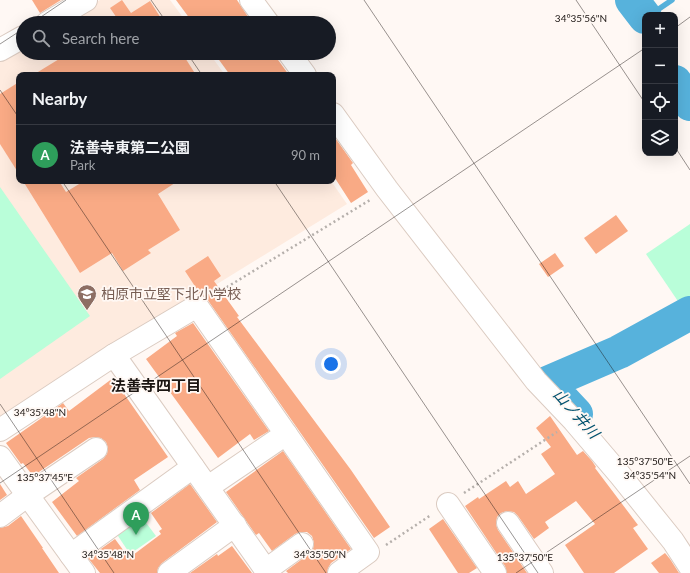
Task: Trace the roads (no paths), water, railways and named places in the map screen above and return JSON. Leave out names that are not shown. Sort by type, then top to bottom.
[{"type":"street","points":[[59,16],[86,0]]},
{"type":"street","points":[[252,0],[263,16]]},
{"type":"street","points":[[0,50],[16,41]]},
{"type":"street","points":[[294,60],[303,72]]},
{"type":"street","points":[[336,118],[387,189],[536,381],[574,421],[673,541],[690,567]]},
{"type":"street","points":[[0,430],[114,355],[197,306],[368,552],[339,573]]},
{"type":"street","points":[[114,355],[267,572],[302,544]]},
{"type":"street","points":[[208,487],[286,434]]},
{"type":"street","points":[[0,516],[96,449]]},
{"type":"street","points":[[0,457],[84,573]]},
{"type":"street","points":[[71,555],[193,466]]},
{"type":"street","points":[[448,504],[495,573]]},
{"type":"street","points":[[508,523],[538,572]]},
{"type":"street","points":[[168,573],[235,525]]},
{"type":"waterway","name":"山ノ井川","points":[[632,0],[642,13]]},
{"type":"waterway","points":[[654,12],[672,0]]},
{"type":"waterway","name":"山ノ井川","points":[[676,84],[690,104]]},
{"type":"waterway","name":"山ノ井川","points":[[576,414],[547,383],[619,352],[690,313]]},
{"type":"place","name":"柏原市立堅下北小学校","points":[[87,311]]},
{"type":"place","name":"法善寺東第二公園","points":[[136,535]]},
{"type":"district","name":"法善寺四丁目","points":[[156,386]]}]
